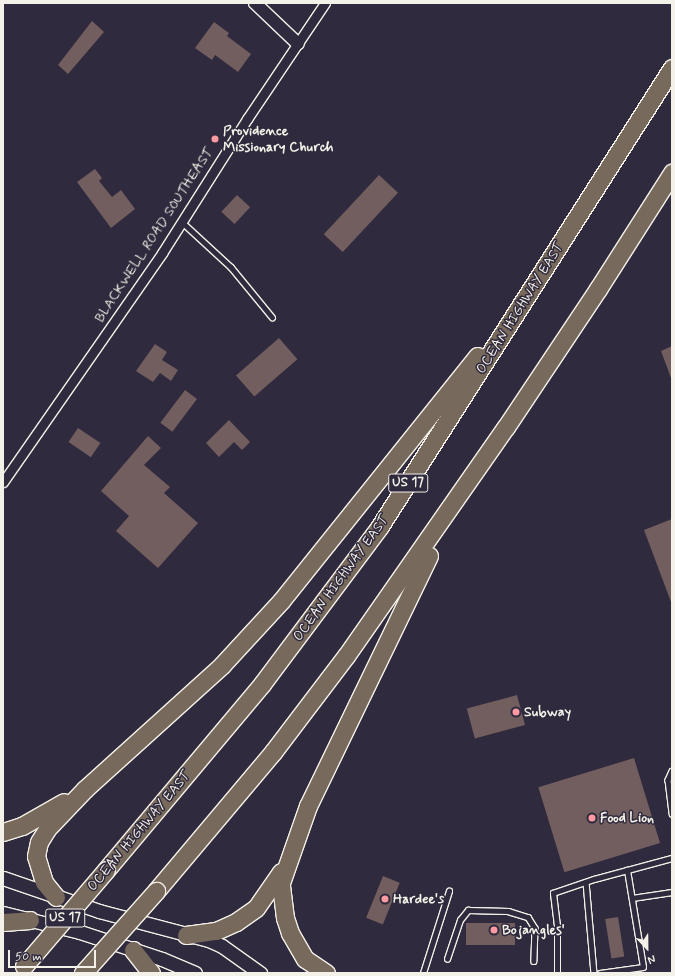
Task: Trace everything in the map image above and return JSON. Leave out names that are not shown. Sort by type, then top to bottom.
[{"type":"highway","name":"OCEAN HIGHWAY EAST","points":[[20,970],[262,684],[380,526],[531,288],[616,159],[672,68]]},
{"type":"highway","points":[[83,973],[156,891],[273,752],[341,662],[506,427],[598,289],[672,173]]},
{"type":"highway","points":[[56,897],[44,882],[38,869],[36,856],[39,842],[47,828],[85,790],[222,665],[281,601],[531,288]]},
{"type":"highway","points":[[326,973],[305,959],[290,933],[282,899],[281,883],[286,864],[308,806],[419,573],[506,427]]},
{"type":"highway","points":[[3,832],[43,815],[85,790]]},
{"type":"highway","points":[[186,935],[216,931],[243,917],[256,908],[270,890],[286,864]]},
{"type":"highway","points":[[3,922],[30,920]]},
{"type":"highway","points":[[133,950],[151,973]]},
{"type":"main road","points":[[3,878],[56,897],[222,946],[260,973]]},
{"type":"main road","points":[[3,913],[133,950],[195,973]]},
{"type":"street","points":[[255,3],[298,44]]},
{"type":"street","name":"BLACKWELL ROAD SOUTHEAST","points":[[3,482],[182,222],[246,119],[325,3]]},
{"type":"lane","points":[[182,222],[231,267],[272,317]]},
{"type":"lane","points":[[672,771],[668,780],[672,814]]},
{"type":"lane","points":[[557,973],[557,926],[553,893],[586,882],[672,858]]},
{"type":"lane","points":[[600,973],[643,968],[627,870]]},
{"type":"lane","points":[[586,882],[594,973]]},
{"type":"lane","points":[[423,973],[449,891]]},
{"type":"lane","points":[[632,898],[672,892]]},
{"type":"lane","points":[[447,959],[460,920],[468,910],[474,910],[508,911],[528,917],[535,928],[534,961]]},
{"type":"building","points":[[92,21],[104,32],[68,74],[58,65]]},
{"type":"building","points":[[214,22],[229,33],[227,36],[251,54],[238,72],[215,55],[212,60],[195,48]]},
{"type":"building","points":[[95,169],[102,178],[99,181],[112,197],[121,190],[135,209],[111,228],[77,182]]},
{"type":"building","points":[[379,175],[398,193],[343,252],[324,234]]},
{"type":"building","points":[[237,195],[250,207],[234,224],[221,212]]},
{"type":"building","points":[[279,338],[297,359],[254,397],[236,375]]},
{"type":"building","points":[[155,344],[167,352],[162,360],[178,370],[171,381],[160,373],[153,382],[136,371]]},
{"type":"building","points":[[672,346],[672,377],[671,378],[661,351]]},
{"type":"building","points":[[185,390],[197,399],[172,432],[160,423]]},
{"type":"building","points":[[229,420],[250,442],[242,450],[234,442],[219,457],[206,443]]},
{"type":"building","points":[[78,428],[100,443],[91,457],[68,442]]},
{"type":"building","points":[[148,436],[161,448],[144,465],[170,487],[164,493],[198,523],[158,568],[116,531],[129,516],[101,491]]},
{"type":"building","points":[[672,519],[672,602],[671,602],[644,530]]},
{"type":"building","points":[[517,695],[525,725],[475,738],[467,708]]},
{"type":"building","points":[[634,758],[660,843],[564,872],[538,787]]},
{"type":"building","points":[[383,876],[400,883],[383,924],[366,918]]},
{"type":"building","points":[[618,917],[624,957],[611,959],[605,919]]},
{"type":"building","points":[[466,923],[515,923],[515,945],[466,945]]},
{"type":"place","name":"Providence Missionary Church","points":[[215,139]]},
{"type":"place","name":"Subway","points":[[516,712]]},
{"type":"place","name":"Food Lion","points":[[592,818]]},
{"type":"place","name":"Hardee's","points":[[385,899]]},
{"type":"place","name":"Bojangles'","points":[[494,930]]}]
